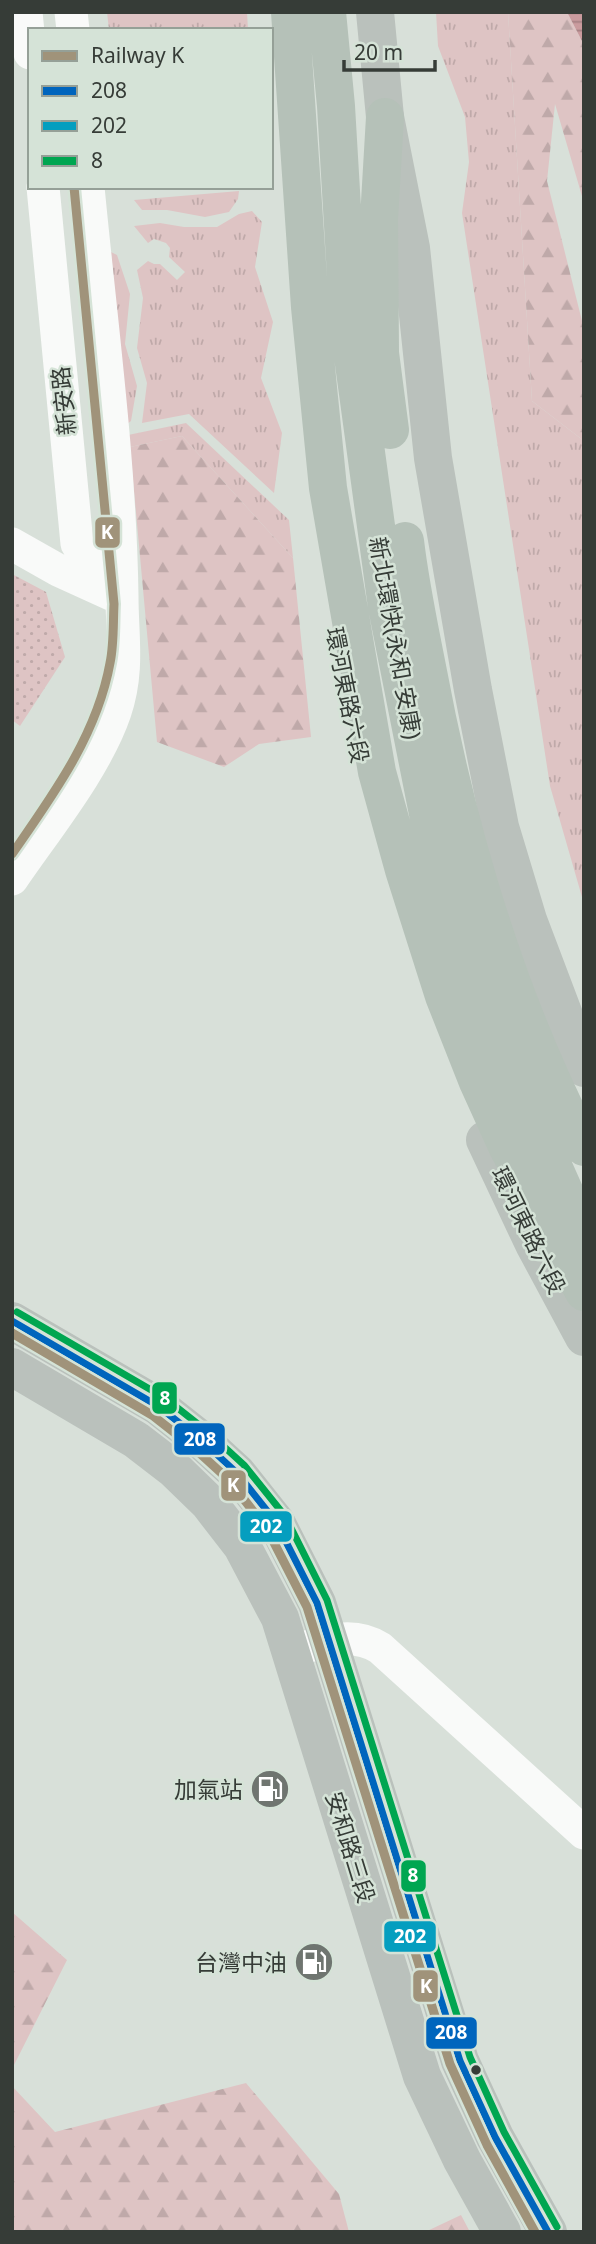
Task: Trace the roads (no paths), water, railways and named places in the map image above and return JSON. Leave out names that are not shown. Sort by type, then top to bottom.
[{"type":"highway","points":[[290,12],[310,307],[328,488],[377,772],[404,870],[449,1008],[478,1082],[507,1146],[584,1292]]},
{"type":"highway","name":"新北環快(永和-安康)","points":[[327,12],[336,106],[349,327],[387,607],[440,874],[502,1051],[584,1236]]},
{"type":"highway","points":[[385,117],[379,219],[380,353],[409,573],[438,726],[457,813],[481,895],[519,1005],[584,1147]]},
{"type":"main road","name":"環河東路六段","points":[[279,12],[297,326],[315,512],[355,735],[383,855],[435,1015],[491,1152],[534,1244],[584,1337]]},
{"type":"main road","points":[[375,12],[385,117],[411,248],[433,458],[500,827],[528,920],[584,1068]]},
{"type":"main road","name":"安和路三段","points":[[12,1321],[158,1406],[237,1473],[276,1522],[317,1603],[460,2061],[495,2137],[548,2232]]},
{"type":"main road","name":"安和路三段","points":[[12,1367],[136,1440],[175,1470],[208,1502],[242,1546],[280,1618],[422,2077],[462,2160],[502,2232]]},
{"type":"street","points":[[26,12],[28,33]]},
{"type":"street","name":"新安路","points":[[43,189],[78,544],[121,599]]},
{"type":"street","name":"新安路","points":[[12,879],[97,753],[116,710],[125,664],[121,599],[122,539],[88,189]]},
{"type":"street","points":[[12,544],[58,570],[121,599]]},
{"type":"street","points":[[290,1651],[329,1640],[359,1638],[380,1648],[584,1833]]},
{"type":"rail line","name":"K","points":[[12,854],[58,787],[84,740],[104,689],[112,649],[114,604],[74,189]]},
{"type":"rail line","name":"K","points":[[12,1333],[152,1415],[229,1480],[267,1529],[307,1607],[450,2064],[487,2145],[535,2232]]},
{"type":"place","name":"加氣站","points":[[270,1789]]},
{"type":"place","name":"台灣中油","points":[[314,1962]]}]
